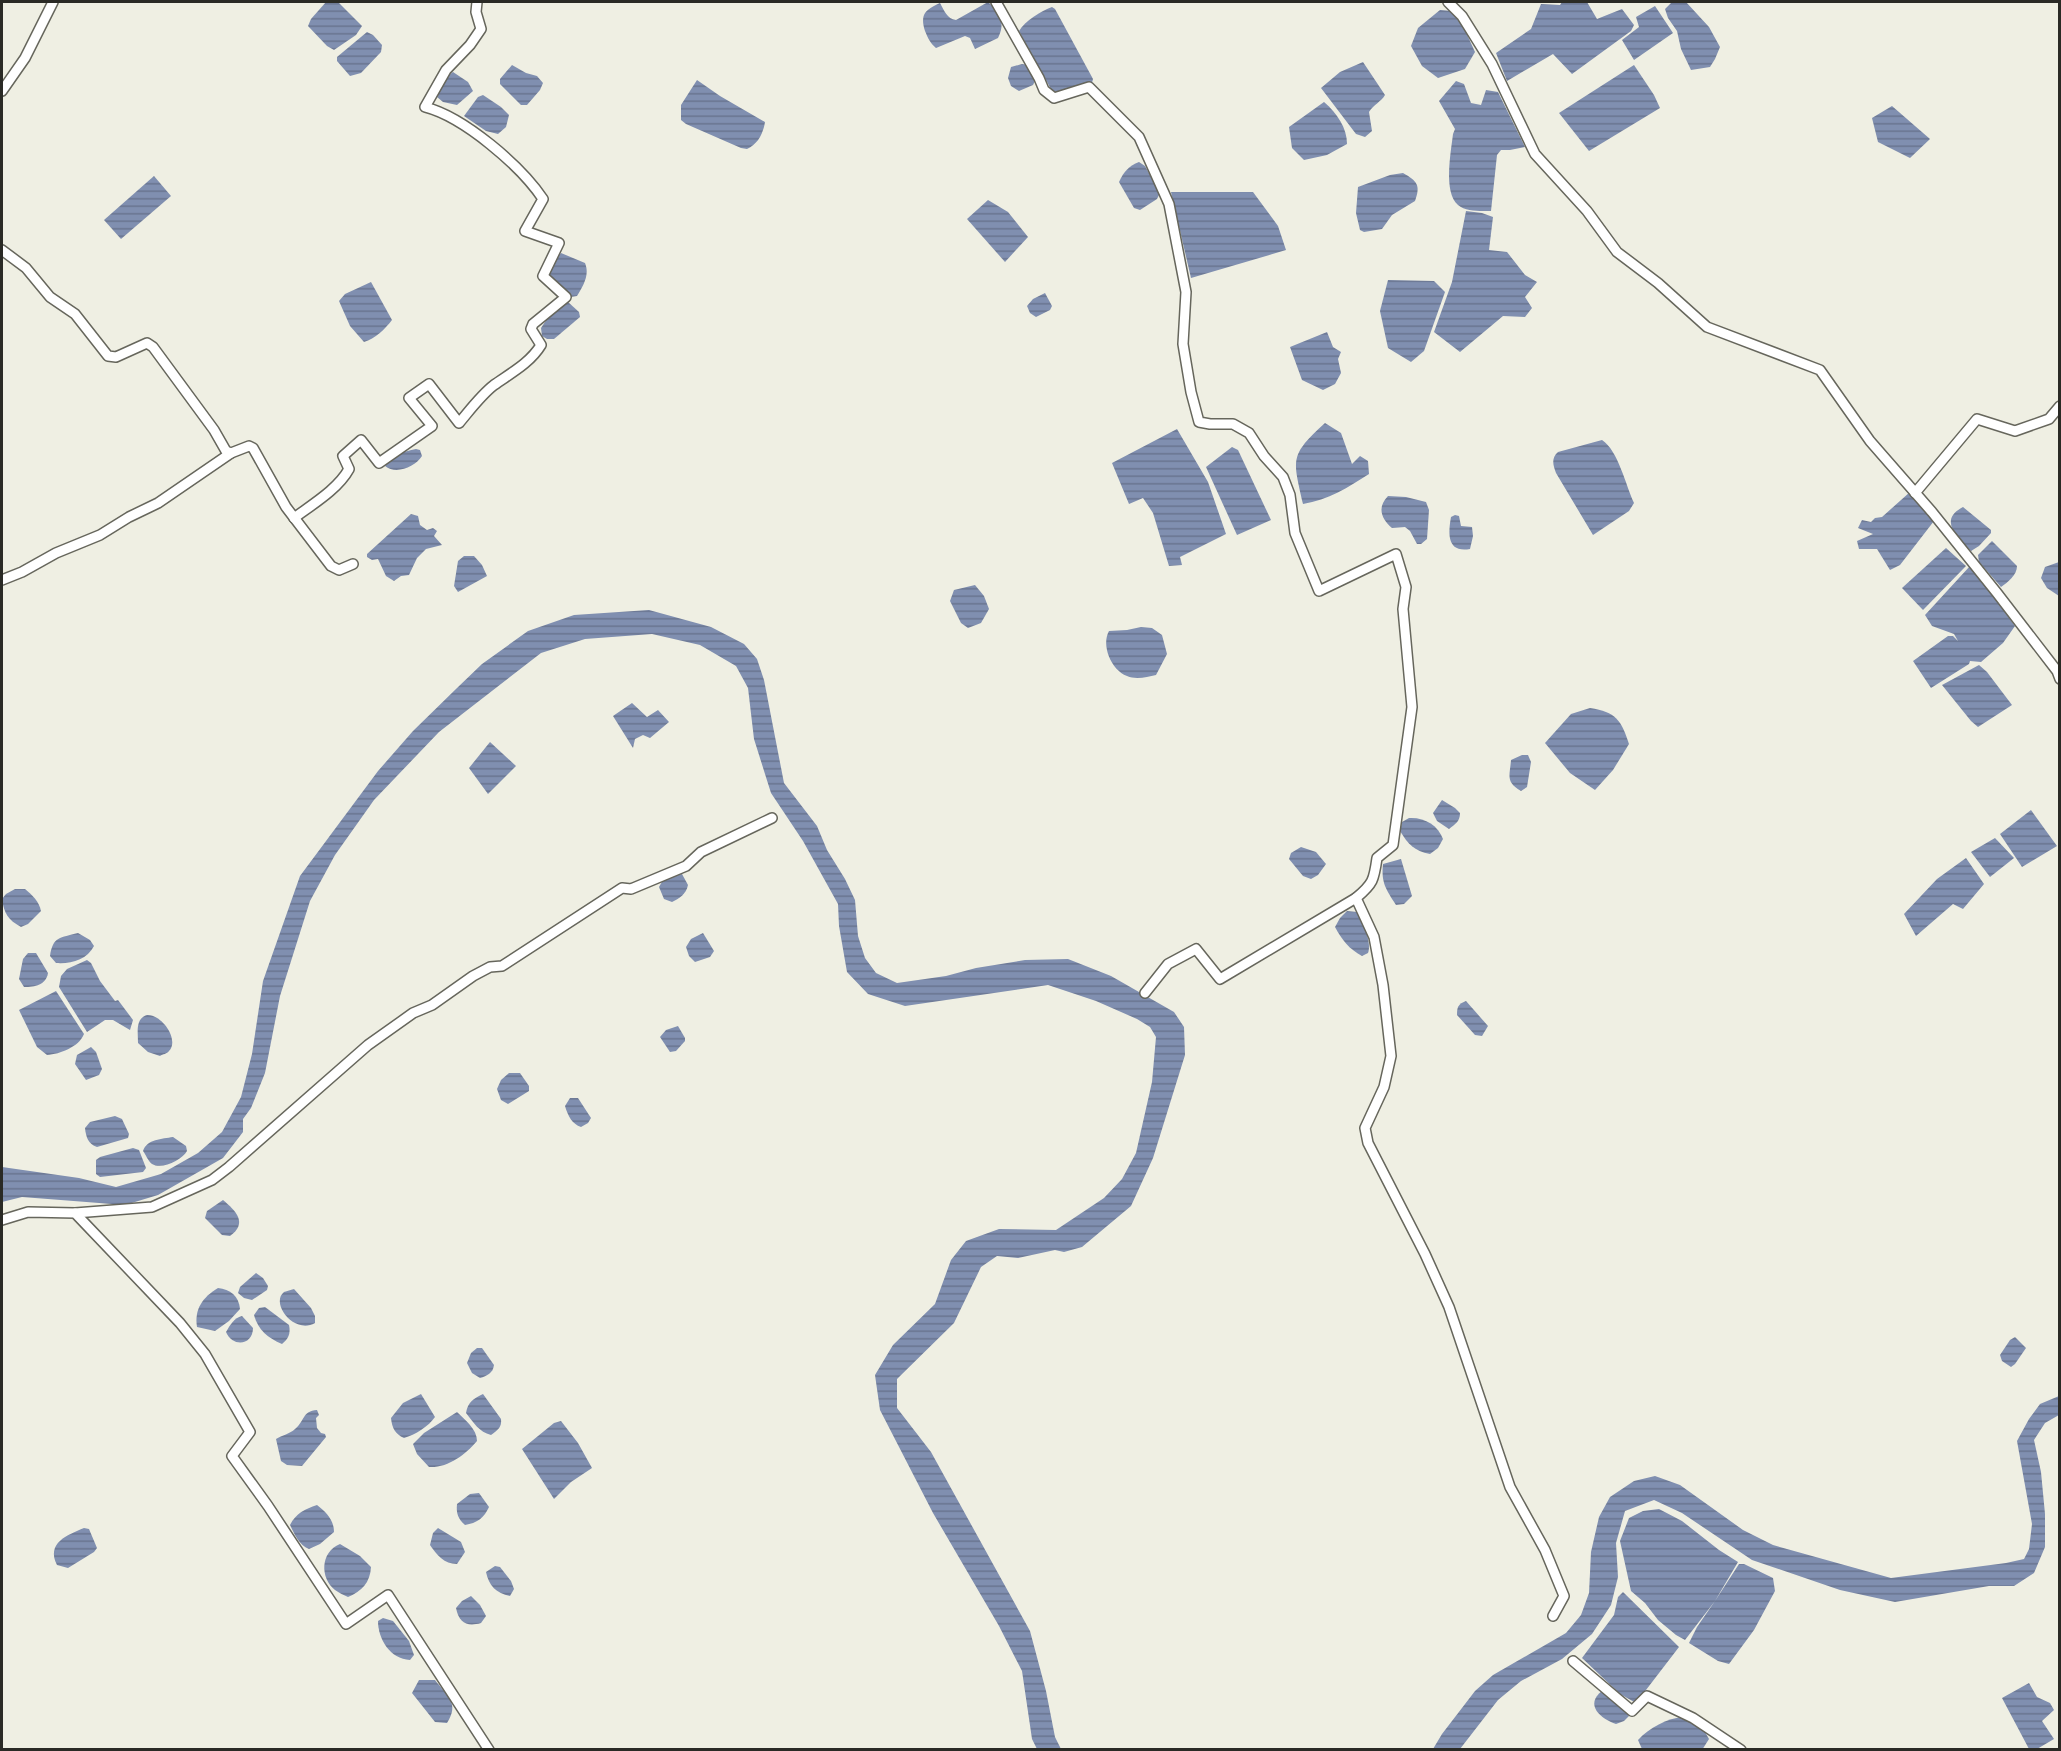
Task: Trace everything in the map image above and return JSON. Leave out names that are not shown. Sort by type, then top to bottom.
[{"type":"street","points":[[2,91],[25,58],[53,2]]},
{"type":"street","points":[[294,518],[345,475],[349,469],[343,456],[361,440],[379,463],[432,426],[409,399],[429,384],[459,423],[492,386],[515,371],[538,351],[541,345],[531,329],[532,324],[566,297],[543,276],[559,243],[525,231],[543,200],[531,182],[460,123],[425,107],[446,70],[470,45],[481,29],[476,12],[477,2]]},
{"type":"street","points":[[996,2],[1040,78],[1044,90],[1054,98],[1089,87],[1139,136],[1169,204],[1186,292],[1183,344],[1191,392],[1200,422],[1233,424],[1250,433],[1264,456],[1283,477],[1290,495],[1295,533],[1319,591],[1396,554],[1406,587],[1403,609],[1412,707],[1393,845],[1377,858],[1371,886],[1356,898],[1220,979],[1196,949],[1168,964],[1145,993]]},
{"type":"street","points":[[1448,2],[1462,16],[1492,64],[1535,154],[1587,211],[1617,252],[1658,283],[1707,327],[1820,370],[1870,441],[1998,593],[2060,679]]},
{"type":"street","points":[[2,250],[26,268],[50,297],[75,314],[108,356],[116,357],[147,343],[153,347],[214,430],[226,451],[231,453]]},
{"type":"street","points":[[1915,493],[1977,419],[2015,431],[2049,419],[2060,406]]},
{"type":"street","points":[[2,580],[56,553],[100,535],[158,503],[231,453],[249,446],[253,448],[286,507],[331,566],[339,570],[353,564]]},
{"type":"street","points":[[2,1220],[28,1212],[75,1213],[152,1207],[212,1180],[368,1045],[413,1013],[432,1005],[473,976],[490,968],[502,966],[622,888],[631,888],[686,866],[701,852],[772,818]]},
{"type":"street","points":[[1356,898],[1374,937],[1383,985],[1391,1056],[1384,1087],[1365,1128],[1368,1143],[1425,1254],[1449,1307],[1510,1487],[1545,1550],[1564,1596],[1553,1616]]},
{"type":"street","points":[[75,1213],[180,1323],[205,1354],[250,1432],[232,1456],[346,1624],[388,1594],[489,1749]]},
{"type":"street","points":[[1574,1661],[1632,1712],[1647,1696],[1693,1718],[1741,1749]]},
{"type":"water","points":[[326,2],[338,2],[362,26],[356,35],[334,50],[327,46],[308,26]]},
{"type":"water","points":[[988,2],[996,10],[1002,23],[998,38],[975,49],[970,38],[965,36],[936,48],[931,42],[925,31],[923,20],[925,13],[931,8],[940,3],[948,16],[956,20]]},
{"type":"water","points":[[1562,2],[1587,2],[1597,19],[1622,9],[1634,25],[1631,31],[1572,74],[1553,54],[1507,81],[1496,53],[1531,29],[1541,4],[1560,5]]},
{"type":"water","points":[[1672,2],[1686,2],[1709,27],[1720,47],[1710,67],[1691,70],[1681,49],[1677,31],[1665,9]]},
{"type":"water","points":[[1655,6],[1673,33],[1634,60],[1622,40],[1639,27],[1636,17]]},
{"type":"water","points":[[1052,7],[1093,79],[1092,83],[1078,90],[1052,91],[1019,31],[1034,17]]},
{"type":"water","points":[[1440,10],[1452,11],[1460,19],[1475,52],[1465,69],[1438,78],[1422,66],[1411,46],[1418,28]]},
{"type":"water","points":[[367,32],[382,45],[381,52],[361,73],[350,76],[337,61],[337,57]]},
{"type":"water","points":[[1363,62],[1385,95],[1369,112],[1372,131],[1365,137],[1356,134],[1321,88],[1340,72]]},
{"type":"water","points":[[512,65],[537,76],[543,83],[527,105],[521,105],[500,84],[500,79]]},
{"type":"water","points":[[1028,65],[1036,79],[1033,85],[1019,91],[1011,86],[1008,78],[1011,67]]},
{"type":"water","points":[[1634,65],[1660,108],[1589,151],[1559,113]]},
{"type":"water","points":[[453,72],[468,82],[473,91],[457,105],[443,102],[437,97],[442,83]]},
{"type":"water","points":[[697,80],[765,122],[754,144],[747,149],[741,148],[681,120],[681,105]]},
{"type":"water","points":[[1456,81],[1464,84],[1471,103],[1481,105],[1486,90],[1498,92],[1525,147],[1501,150],[1497,155],[1491,211],[1465,209],[1453,199],[1449,182],[1455,129],[1439,101]]},
{"type":"water","points":[[483,95],[509,115],[506,127],[498,134],[486,131],[464,116],[478,97]]},
{"type":"water","points":[[1324,102],[1340,121],[1347,144],[1327,155],[1304,160],[1292,148],[1289,127]]},
{"type":"water","points":[[1892,106],[1930,139],[1910,158],[1878,142],[1872,118]]},
{"type":"water","points":[[1139,162],[1145,166],[1160,193],[1157,199],[1140,210],[1134,208],[1119,182],[1127,169]]},
{"type":"water","points":[[1403,173],[1412,178],[1418,187],[1415,201],[1392,215],[1382,229],[1364,232],[1360,230],[1356,213],[1358,187],[1390,175]]},
{"type":"water","points":[[154,176],[171,196],[121,239],[104,220]]},
{"type":"water","points":[[1171,192],[1253,192],[1278,226],[1286,250],[1191,278]]},
{"type":"water","points":[[988,200],[1008,212],[1028,237],[1005,262],[967,219]]},
{"type":"water","points":[[1466,211],[1493,217],[1489,250],[1507,252],[1525,275],[1537,282],[1525,297],[1532,308],[1525,317],[1503,316],[1460,352],[1434,332],[1452,282]]},
{"type":"water","points":[[561,253],[585,263],[586,276],[577,296],[571,297],[565,294],[547,275]]},
{"type":"water","points":[[1388,280],[1434,281],[1445,292],[1424,351],[1411,362],[1388,348],[1380,311]]},
{"type":"water","points":[[371,282],[392,320],[380,333],[364,342],[350,326],[339,301],[345,294]]},
{"type":"water","points":[[1045,293],[1052,306],[1050,310],[1036,317],[1030,313],[1027,306],[1033,299]]},
{"type":"water","points":[[568,302],[579,312],[580,317],[554,339],[542,336],[541,328],[549,316]]},
{"type":"water","points":[[1327,332],[1333,347],[1341,352],[1338,359],[1341,373],[1335,384],[1323,390],[1302,380],[1290,347]]},
{"type":"water","points":[[1325,423],[1341,433],[1352,464],[1360,456],[1368,461],[1369,474],[1330,496],[1303,504],[1297,477],[1297,459],[1305,443]]},
{"type":"water","points":[[1177,429],[1208,482],[1226,534],[1180,557],[1182,565],[1169,566],[1153,513],[1143,498],[1129,504],[1112,463]]},
{"type":"water","points":[[1602,440],[1613,452],[1634,503],[1629,511],[1593,535],[1556,473],[1553,462],[1558,452]]},
{"type":"water","points":[[1232,447],[1238,450],[1271,520],[1237,535],[1206,467]]},
{"type":"water","points":[[416,449],[420,450],[422,456],[410,466],[394,470],[385,466],[395,456]]},
{"type":"water","points":[[1910,492],[1934,521],[1900,565],[1890,570],[1877,549],[1859,549],[1857,541],[1873,534],[1858,528],[1862,520],[1871,522],[1875,518],[1882,517]]},
{"type":"water","points":[[1388,496],[1406,497],[1426,502],[1429,510],[1427,539],[1421,544],[1417,544],[1405,527],[1392,528],[1385,521],[1382,504]]},
{"type":"water","points":[[1963,507],[1991,530],[1979,546],[1971,551],[1952,529],[1952,517]]},
{"type":"water","points":[[411,514],[418,516],[420,525],[427,530],[433,528],[437,531],[434,536],[442,545],[426,549],[417,558],[409,575],[401,576],[394,581],[386,576],[378,559],[372,560],[367,557],[367,554]]},
{"type":"water","points":[[1459,516],[1461,526],[1472,527],[1473,536],[1470,549],[1457,548],[1451,541],[1449,530],[1451,517]]},
{"type":"water","points":[[1992,541],[2017,566],[2014,575],[2001,587],[1979,562],[1978,555]]},
{"type":"water","points":[[1946,548],[1966,566],[1923,610],[1902,588]]},
{"type":"water","points":[[464,556],[474,556],[482,565],[487,576],[458,592],[454,586],[458,561]]},
{"type":"water","points":[[2059,562],[2059,596],[2047,588],[2041,578],[2045,567]]},
{"type":"water","points":[[1970,566],[1992,591],[2015,626],[2003,643],[1981,662],[1970,661],[1969,664],[1931,688],[1913,661],[1948,636],[1953,636],[1958,641],[1954,634],[1932,626],[1925,615]]},
{"type":"water","points":[[975,585],[984,596],[989,609],[981,623],[968,628],[961,623],[950,601],[954,590]]},
{"type":"water","points":[[649,610],[711,627],[744,644],[757,659],[764,680],[784,783],[817,826],[827,850],[845,879],[855,900],[858,936],[865,958],[876,973],[897,983],[1025,960],[1068,959],[1111,976],[1174,1012],[1184,1027],[1185,1055],[1153,1158],[1131,1206],[1082,1247],[1064,1252],[1055,1250],[1018,1258],[997,1256],[981,1267],[954,1323],[897,1379],[897,1408],[931,1452],[1030,1631],[1055,1737],[1061,1749],[1037,1749],[1032,1739],[1022,1671],[999,1626],[933,1513],[880,1410],[875,1375],[893,1345],[935,1304],[951,1260],[966,1241],[999,1229],[1056,1230],[1104,1198],[1122,1179],[1136,1153],[1152,1082],[1156,1037],[1150,1027],[1137,1019],[1096,1001],[1048,985],[905,1006],[868,994],[847,972],[839,926],[838,904],[803,841],[771,793],[754,739],[748,688],[736,666],[700,645],[652,634],[585,639],[541,653],[439,732],[374,800],[335,855],[310,901],[280,996],[265,1073],[251,1108],[243,1119],[243,1132],[223,1158],[158,1195],[125,1205],[22,1197],[2,1202],[2,1167],[79,1178],[116,1187],[161,1174],[198,1153],[222,1132],[241,1097],[252,1054],[263,981],[300,876],[378,771],[413,731],[482,664],[528,631],[574,615]]},
{"type":"water","points":[[1152,628],[1162,635],[1167,654],[1156,675],[1134,678],[1121,673],[1112,663],[1106,643],[1109,631]]},
{"type":"water","points":[[1979,665],[2012,705],[1978,727],[1942,685]]},
{"type":"water","points":[[632,703],[647,717],[658,710],[669,722],[650,738],[643,735],[635,739],[633,748],[613,716]]},
{"type":"water","points":[[1590,708],[1606,712],[1616,718],[1629,744],[1613,770],[1595,790],[1570,773],[1545,743],[1571,714]]},
{"type":"water","points":[[490,742],[516,766],[488,794],[469,768]]},
{"type":"water","points":[[1528,755],[1531,762],[1527,787],[1521,791],[1511,781],[1510,774],[1511,760]]},
{"type":"water","points":[[1442,800],[1460,813],[1458,821],[1449,829],[1437,821],[1433,813]]},
{"type":"water","points":[[2031,810],[2057,846],[2022,867],[2000,834]]},
{"type":"water","points":[[1409,818],[1425,821],[1438,830],[1443,839],[1438,848],[1430,854],[1416,849],[1409,843],[1400,831],[1402,822]]},
{"type":"water","points":[[1995,838],[2014,858],[1990,877],[1971,852]]},
{"type":"water","points":[[1301,847],[1316,852],[1326,864],[1318,875],[1311,879],[1303,876],[1289,859],[1291,853]]},
{"type":"water","points":[[1966,858],[1984,884],[1963,909],[1953,904],[1916,936],[1904,914],[1937,879]]},
{"type":"water","points":[[1401,859],[1412,896],[1404,904],[1396,905],[1385,886],[1383,864]]},
{"type":"water","points":[[682,874],[688,885],[684,893],[672,902],[664,899],[659,887],[663,880]]},
{"type":"water","points":[[15,889],[25,889],[37,901],[41,911],[28,924],[21,927],[7,916],[2,899]]},
{"type":"water","points":[[1347,911],[1357,912],[1366,932],[1369,949],[1368,953],[1362,956],[1346,944],[1335,927]]},
{"type":"water","points":[[78,933],[90,940],[94,946],[91,951],[78,960],[56,963],[50,956],[55,941]]},
{"type":"water","points":[[703,933],[714,951],[710,957],[695,962],[689,956],[686,947],[691,939]]},
{"type":"water","points":[[28,953],[36,953],[48,973],[45,980],[39,984],[24,987],[19,979],[23,959]]},
{"type":"water","points":[[87,960],[115,1001],[118,1000],[133,1020],[130,1030],[113,1020],[105,1020],[87,1032],[59,987],[61,976],[67,969]]},
{"type":"water","points":[[56,991],[84,1034],[78,1043],[68,1049],[47,1055],[37,1047],[19,1010]]},
{"type":"water","points":[[1466,1001],[1488,1026],[1482,1036],[1475,1035],[1457,1015],[1458,1006]]},
{"type":"water","points":[[147,1015],[158,1019],[171,1034],[172,1046],[168,1052],[160,1056],[148,1052],[138,1043],[139,1023]]},
{"type":"water","points":[[678,1026],[685,1041],[676,1051],[670,1052],[660,1037],[666,1030]]},
{"type":"water","points":[[91,1047],[96,1052],[102,1069],[99,1075],[86,1080],[75,1064],[77,1055]]},
{"type":"water","points":[[509,1073],[520,1073],[529,1086],[529,1091],[508,1104],[501,1100],[497,1089],[501,1080]]},
{"type":"water","points":[[570,1098],[578,1098],[591,1118],[581,1127],[573,1122],[566,1110],[565,1106]]},
{"type":"water","points":[[115,1116],[122,1119],[129,1134],[128,1138],[97,1147],[91,1144],[85,1128],[90,1122]]},
{"type":"water","points":[[173,1137],[186,1146],[187,1151],[176,1161],[166,1165],[152,1164],[143,1151],[145,1147],[155,1140]]},
{"type":"water","points":[[133,1148],[139,1150],[146,1168],[143,1172],[100,1177],[96,1174],[96,1160],[100,1157]]},
{"type":"water","points":[[223,1200],[236,1213],[239,1222],[230,1236],[222,1235],[205,1218],[207,1211]]},
{"type":"water","points":[[256,1273],[263,1278],[268,1286],[267,1290],[252,1300],[244,1298],[238,1293],[240,1287]]},
{"type":"water","points":[[218,1288],[233,1294],[238,1300],[240,1309],[215,1331],[197,1327],[198,1309],[208,1295]]},
{"type":"water","points":[[294,1289],[311,1308],[315,1316],[315,1323],[307,1326],[299,1325],[286,1316],[282,1310],[280,1297],[284,1292]]},
{"type":"water","points":[[265,1307],[289,1325],[290,1331],[282,1344],[264,1333],[258,1325],[254,1315],[259,1308]]},
{"type":"water","points":[[242,1316],[253,1328],[252,1334],[246,1341],[233,1341],[226,1332],[234,1320]]},
{"type":"water","points":[[2015,1337],[2026,1348],[2011,1367],[2002,1361],[2000,1355],[2010,1340]]},
{"type":"water","points":[[477,1348],[482,1348],[494,1365],[489,1374],[480,1378],[472,1373],[467,1363],[471,1353]]},
{"type":"water","points":[[421,1394],[435,1417],[421,1430],[404,1438],[394,1430],[391,1418],[403,1403]]},
{"type":"water","points":[[483,1394],[501,1419],[499,1428],[491,1435],[474,1424],[466,1413],[472,1401]]},
{"type":"water","points":[[2059,1396],[2059,1415],[2045,1423],[2034,1440],[2041,1472],[2045,1547],[2034,1573],[2014,1586],[1989,1586],[1895,1602],[1840,1590],[1752,1560],[1682,1513],[1654,1500],[1625,1511],[1616,1543],[1618,1577],[1611,1605],[1592,1634],[1562,1659],[1521,1681],[1498,1700],[1460,1749],[1433,1749],[1475,1691],[1493,1675],[1566,1633],[1581,1615],[1589,1593],[1591,1552],[1599,1517],[1610,1497],[1634,1481],[1655,1476],[1680,1485],[1743,1530],[1773,1545],[1891,1578],[2006,1563],[2024,1559],[2029,1549],[2032,1524],[2017,1441],[2040,1404]]},
{"type":"water","points":[[317,1410],[319,1415],[316,1418],[317,1428],[326,1437],[302,1466],[287,1465],[281,1461],[276,1439],[293,1431],[306,1414]]},
{"type":"water","points":[[457,1412],[473,1429],[477,1441],[456,1460],[429,1467],[417,1454],[413,1444],[424,1433]]},
{"type":"water","points":[[561,1421],[578,1443],[592,1468],[571,1482],[554,1499],[522,1449],[554,1423]]},
{"type":"water","points":[[479,1493],[489,1507],[480,1519],[465,1525],[458,1516],[457,1504],[470,1494]]},
{"type":"water","points":[[317,1505],[329,1517],[334,1532],[320,1544],[309,1549],[300,1542],[290,1525],[301,1512]]},
{"type":"water","points":[[1659,1509],[1682,1521],[1738,1562],[1715,1601],[1685,1640],[1658,1620],[1645,1603],[1631,1591],[1620,1541],[1629,1518],[1643,1511]]},
{"type":"water","points":[[84,1528],[89,1529],[97,1548],[68,1568],[57,1565],[54,1557],[56,1545],[65,1537]]},
{"type":"water","points":[[438,1528],[461,1542],[465,1552],[457,1564],[445,1561],[430,1545],[433,1533]]},
{"type":"water","points":[[340,1544],[360,1556],[371,1567],[369,1578],[364,1586],[348,1597],[330,1585],[324,1566],[329,1553]]},
{"type":"water","points":[[1739,1564],[1744,1564],[1773,1578],[1775,1591],[1754,1630],[1729,1664],[1718,1661],[1689,1643]]},
{"type":"water","points":[[495,1566],[500,1567],[511,1581],[514,1589],[510,1596],[497,1591],[489,1581],[486,1572]]},
{"type":"water","points":[[1623,1592],[1679,1647],[1636,1703],[1620,1694],[1582,1658],[1614,1615],[1618,1597]]},
{"type":"water","points":[[471,1596],[486,1616],[481,1623],[464,1623],[457,1613],[456,1608]]},
{"type":"water","points":[[383,1618],[393,1621],[409,1641],[414,1655],[410,1660],[397,1656],[386,1647],[380,1635],[378,1621]]},
{"type":"water","points":[[419,1680],[435,1680],[447,1695],[452,1710],[447,1723],[435,1722],[412,1693]]},
{"type":"water","points":[[2029,1683],[2037,1697],[2050,1703],[2054,1710],[2042,1721],[2054,1739],[2037,1749],[2029,1749],[2002,1698]]},
{"type":"water","points":[[1602,1691],[1626,1709],[1629,1716],[1624,1721],[1616,1724],[1605,1719],[1597,1711],[1594,1701]]},
{"type":"water","points":[[1684,1717],[1705,1732],[1709,1739],[1702,1750],[1642,1749],[1638,1740],[1647,1731],[1659,1724]]}]
